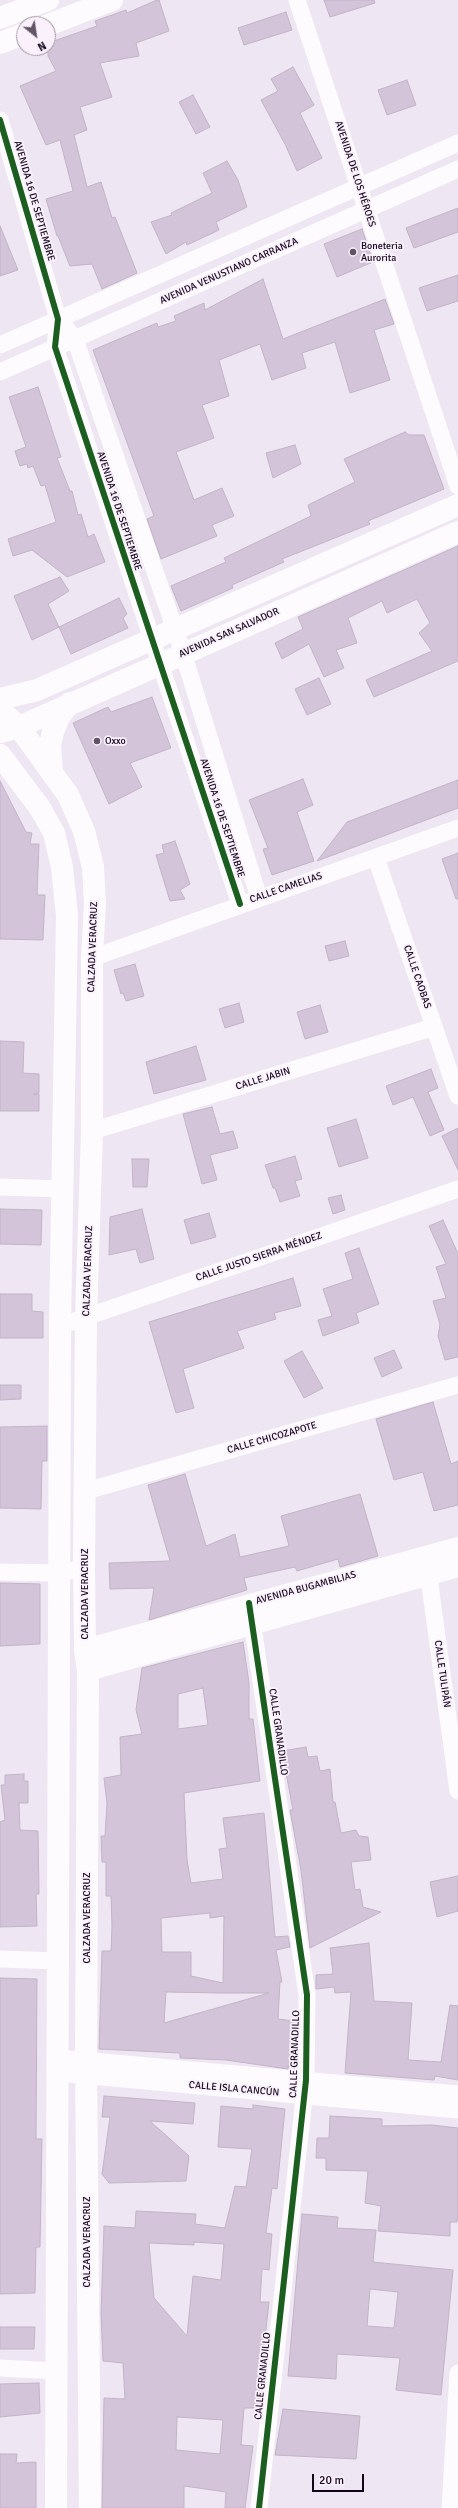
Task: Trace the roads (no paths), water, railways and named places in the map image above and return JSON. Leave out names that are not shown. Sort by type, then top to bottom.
[{"type":"main road","points":[[0,18],[48,0]]},
{"type":"main road","points":[[56,22],[112,0]]},
{"type":"main road","points":[[0,43],[16,37]]},
{"type":"main road","points":[[0,699],[37,690],[458,505]]},
{"type":"main road","name":"AVENIDA SAN SALVADOR","points":[[10,730],[458,532]]},
{"type":"main road","points":[[53,773],[50,745],[53,732],[59,717],[70,703]]},
{"type":"main road","name":"CALZADA VERACRUZ","points":[[0,710],[10,730],[53,773],[68,795],[84,831],[93,867],[96,904],[92,958],[92,1131],[86,1316],[86,1491],[84,1568],[86,1660],[86,2068],[90,2508]]},
{"type":"main road","points":[[0,755],[40,808],[54,833],[62,868],[68,915],[64,1189],[60,1326],[59,2065],[56,2508]]},
{"type":"main road","name":"AVENIDA BUGAMBILIAS","points":[[86,1660],[427,1565],[458,1548]]},
{"type":"main road","name":"AVENIDA BUGAMBILIAS","points":[[427,1565],[458,1566]]},
{"type":"street","name":"AVENIDA DE LOS HÉROES","points":[[297,0],[458,486]]},
{"type":"street","name":"AVENIDA 16 DE SEPTIEMBRE","points":[[0,120],[58,319],[56,347],[151,640],[240,904]]},
{"type":"street","points":[[0,345],[458,143]]},
{"type":"street","name":"AVENIDA VENUSTIANO CARRANZA","points":[[0,372],[458,169]]},
{"type":"street","name":"AVENIDA 16 DE SEPTIEMBRE","points":[[58,319],[75,339],[183,653],[259,898]]},
{"type":"street","name":"CALLE CAMELIAS","points":[[92,958],[240,904],[376,858],[458,828]]},
{"type":"street","name":"CALLE CAOBAS","points":[[376,858],[458,1096]]},
{"type":"street","name":"CALLE JABIN","points":[[92,1131],[434,1028]]},
{"type":"street","points":[[0,1187],[64,1189]]},
{"type":"street","name":"CALLE JUSTO SIERRA MÉNDEZ","points":[[60,1326],[458,1189]]},
{"type":"street","name":"CALLE CHICOZAPOTE","points":[[86,1491],[458,1385]]},
{"type":"street","name":"CALLE TULIPÁN","points":[[427,1565],[458,1791]]},
{"type":"street","points":[[0,1572],[60,1573],[84,1568]]},
{"type":"street","name":"CALLE GRANADILLO","points":[[251,1614],[307,1995],[305,2088],[259,2508]]},
{"type":"street","points":[[0,1959],[58,1961]]},
{"type":"street","name":"CALLE ISLA CANCÚN","points":[[59,2065],[305,2088],[458,2110]]},
{"type":"street","name":"CALLE ISLA CANCÚN","points":[[305,2088],[458,2094]]},
{"type":"street","points":[[0,2368],[56,2370]]},
{"type":"street","points":[[450,2508],[458,2373]]},
{"type":"place","name":"Boneteria Aurorita","points":[[353,252]]},
{"type":"place","name":"Oxxo","points":[[97,741]]}]
